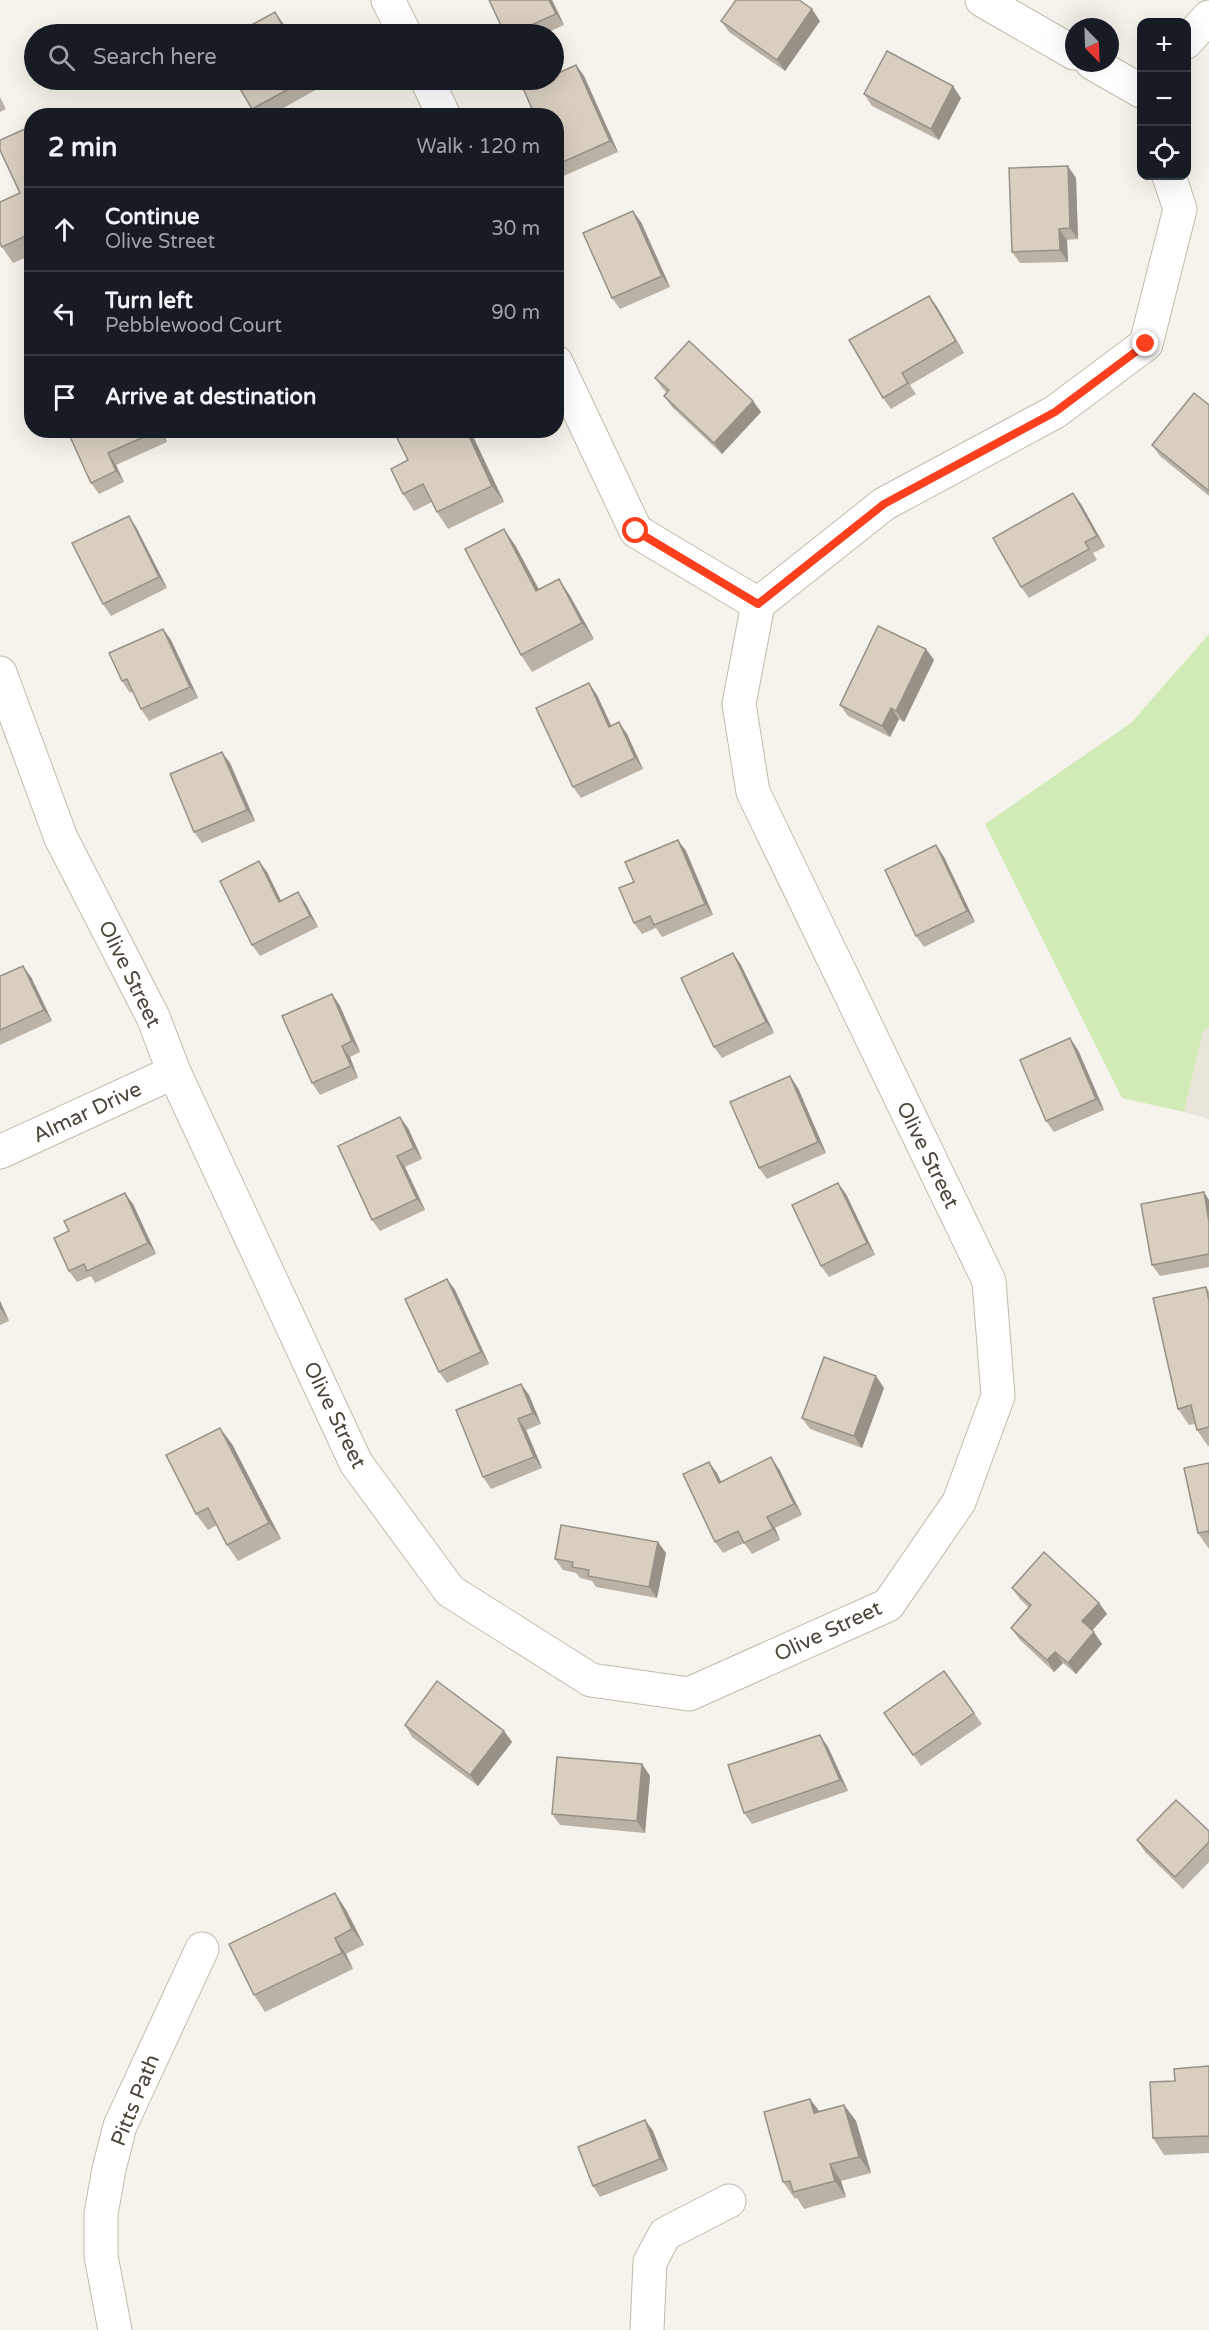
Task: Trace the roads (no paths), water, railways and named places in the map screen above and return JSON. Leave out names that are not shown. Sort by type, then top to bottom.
[{"type":"street","points":[[388,0],[400,24]]},
{"type":"street","points":[[982,0],[1065,48]]},
{"type":"street","points":[[1191,37],[1209,17]]},
{"type":"street","points":[[1108,72],[1137,89]]},
{"type":"street","points":[[432,90],[440,108]]},
{"type":"street","points":[[564,379],[636,531],[758,604],[884,504],[1055,412],[1146,344],[1180,209],[1170,180]]},
{"type":"street","name":"Olive Street","points":[[0,673],[61,838],[153,1017],[174,1072],[356,1463],[450,1591],[591,1680],[689,1694],[888,1605],[959,1502],[998,1396],[989,1281],[753,792],[739,704],[758,604]]},
{"type":"street","name":"Almar Drive","points":[[0,1152],[174,1072]]},
{"type":"street","name":"Pitts Path","points":[[115,2330],[101,2256],[102,2214],[109,2169],[120,2126],[202,1949]]},
{"type":"street","points":[[647,2330],[650,2262],[665,2234],[729,2201]]}]
